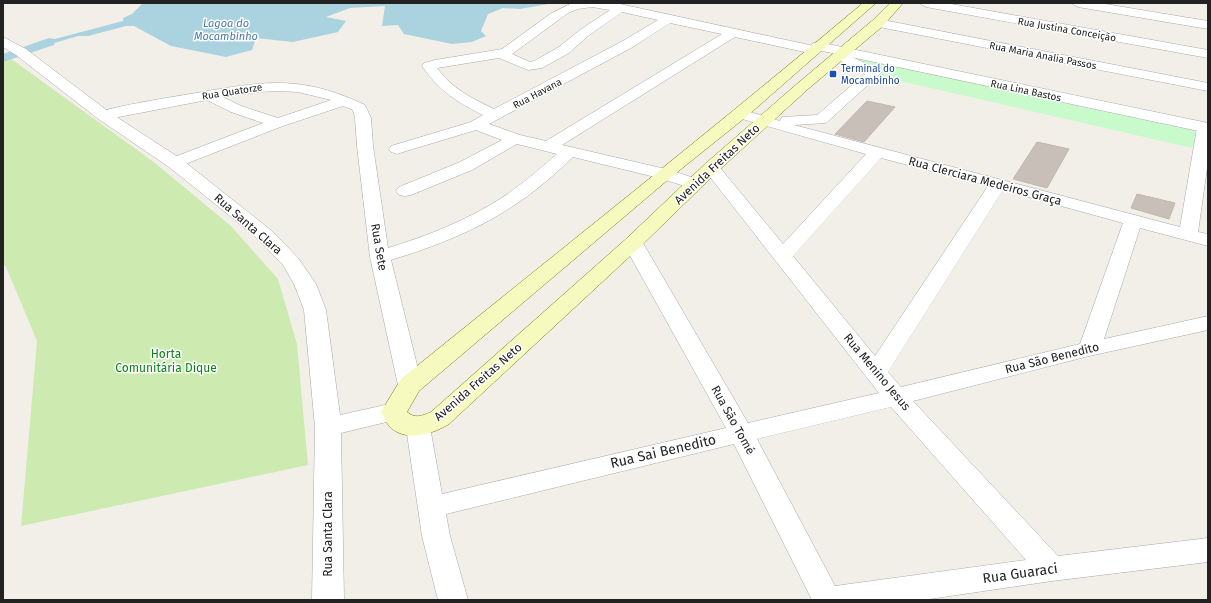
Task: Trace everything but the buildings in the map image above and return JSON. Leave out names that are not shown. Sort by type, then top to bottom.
[{"type":"main road","name":"Avenida Freitas Neto","points":[[394,412],[410,385],[664,174],[740,114],[870,3]]},
{"type":"main road","name":"Avenida Freitas Neto","points":[[418,427],[431,423],[440,418],[633,243],[711,168],[878,23],[898,3]]},
{"type":"main road","points":[[394,412],[398,419],[402,422],[418,427]]},
{"type":"street","points":[[494,115],[449,89],[440,82],[429,66],[500,54],[512,49],[573,6],[592,3],[816,48]]},
{"type":"street","name":"Rua Justina Conceição","points":[[926,3],[1208,54]]},
{"type":"street","points":[[1078,3],[1208,25]]},
{"type":"street","points":[[500,54],[528,66],[537,65],[564,50],[584,33],[620,8]]},
{"type":"street","name":"Rua Havana","points":[[397,150],[476,125],[626,45],[669,18]]},
{"type":"street","name":"Rua Maria Analia Passos","points":[[878,23],[1208,87]]},
{"type":"street","points":[[550,146],[692,59],[733,32]]},
{"type":"street","name":"Rua Santa Clara","points":[[3,41],[21,52],[103,115],[174,163],[265,235],[291,262],[305,284],[315,310],[328,427],[328,600]]},
{"type":"street","name":"Rua Lina Bastos","points":[[816,48],[1206,128]]},
{"type":"street","points":[[764,121],[821,120],[874,73],[842,53]]},
{"type":"street","name":"Rua Quatorze","points":[[103,115],[209,95],[272,86],[295,87],[332,95],[352,104]]},
{"type":"street","points":[[209,95],[236,109],[278,123]]},
{"type":"street","points":[[174,163],[278,123],[352,104]]},
{"type":"street","name":"Rua Sete","points":[[352,104],[363,118],[365,146],[380,257],[410,385]]},
{"type":"street","name":"Rua Clerciara Medeiros Graça","points":[[740,114],[1208,240]]},
{"type":"street","points":[[476,125],[515,139],[664,174],[694,184]]},
{"type":"street","points":[[1188,235],[1206,128]]},
{"type":"street","points":[[405,191],[466,166],[515,139]]},
{"type":"street","points":[[380,257],[440,237],[501,205],[541,176],[570,151]]},
{"type":"street","points":[[782,256],[877,152]]},
{"type":"street","name":"Rua Menino Jesus","points":[[711,168],[896,397],[1052,569]]},
{"type":"street","points":[[876,373],[998,184]]},
{"type":"street","points":[[1089,349],[1133,221]]},
{"type":"street","name":"Rua São Tomé","points":[[633,243],[741,433],[827,600]]},
{"type":"street","name":"Rua São Benedito","points":[[896,397],[1089,349],[1208,323]]},
{"type":"street","name":"Rua Sai Benedito","points":[[431,507],[896,397]]},
{"type":"street","points":[[328,427],[394,412]]},
{"type":"street","points":[[418,427],[441,557],[453,600]]},
{"type":"street","name":"Rua Guaraci","points":[[832,600],[1052,569],[1208,550]]},
{"type":"green space","name":"Horta Comunitária Dique","points":[[3,53],[155,163],[231,226],[278,279],[297,344],[308,465],[21,526],[37,341],[6,267],[3,264]]},
{"type":"green space","points":[[857,56],[1197,131],[1192,148],[883,77],[854,59]]},
{"type":"water","name":"Lagoa do Mocambinho","points":[[143,3],[554,3],[520,9],[503,8],[488,14],[481,31],[486,36],[472,42],[452,44],[404,34],[398,25],[382,26],[385,6],[350,8],[326,17],[346,21],[338,32],[293,42],[256,38],[252,50],[226,57],[171,46],[134,26],[126,26],[88,36],[78,36],[51,44],[47,41],[123,21],[123,18],[132,14]]},
{"type":"waterway","points":[[3,58],[49,42]]},
{"type":"place","name":"Terminal do Mocambinho","points":[[833,74]]}]
